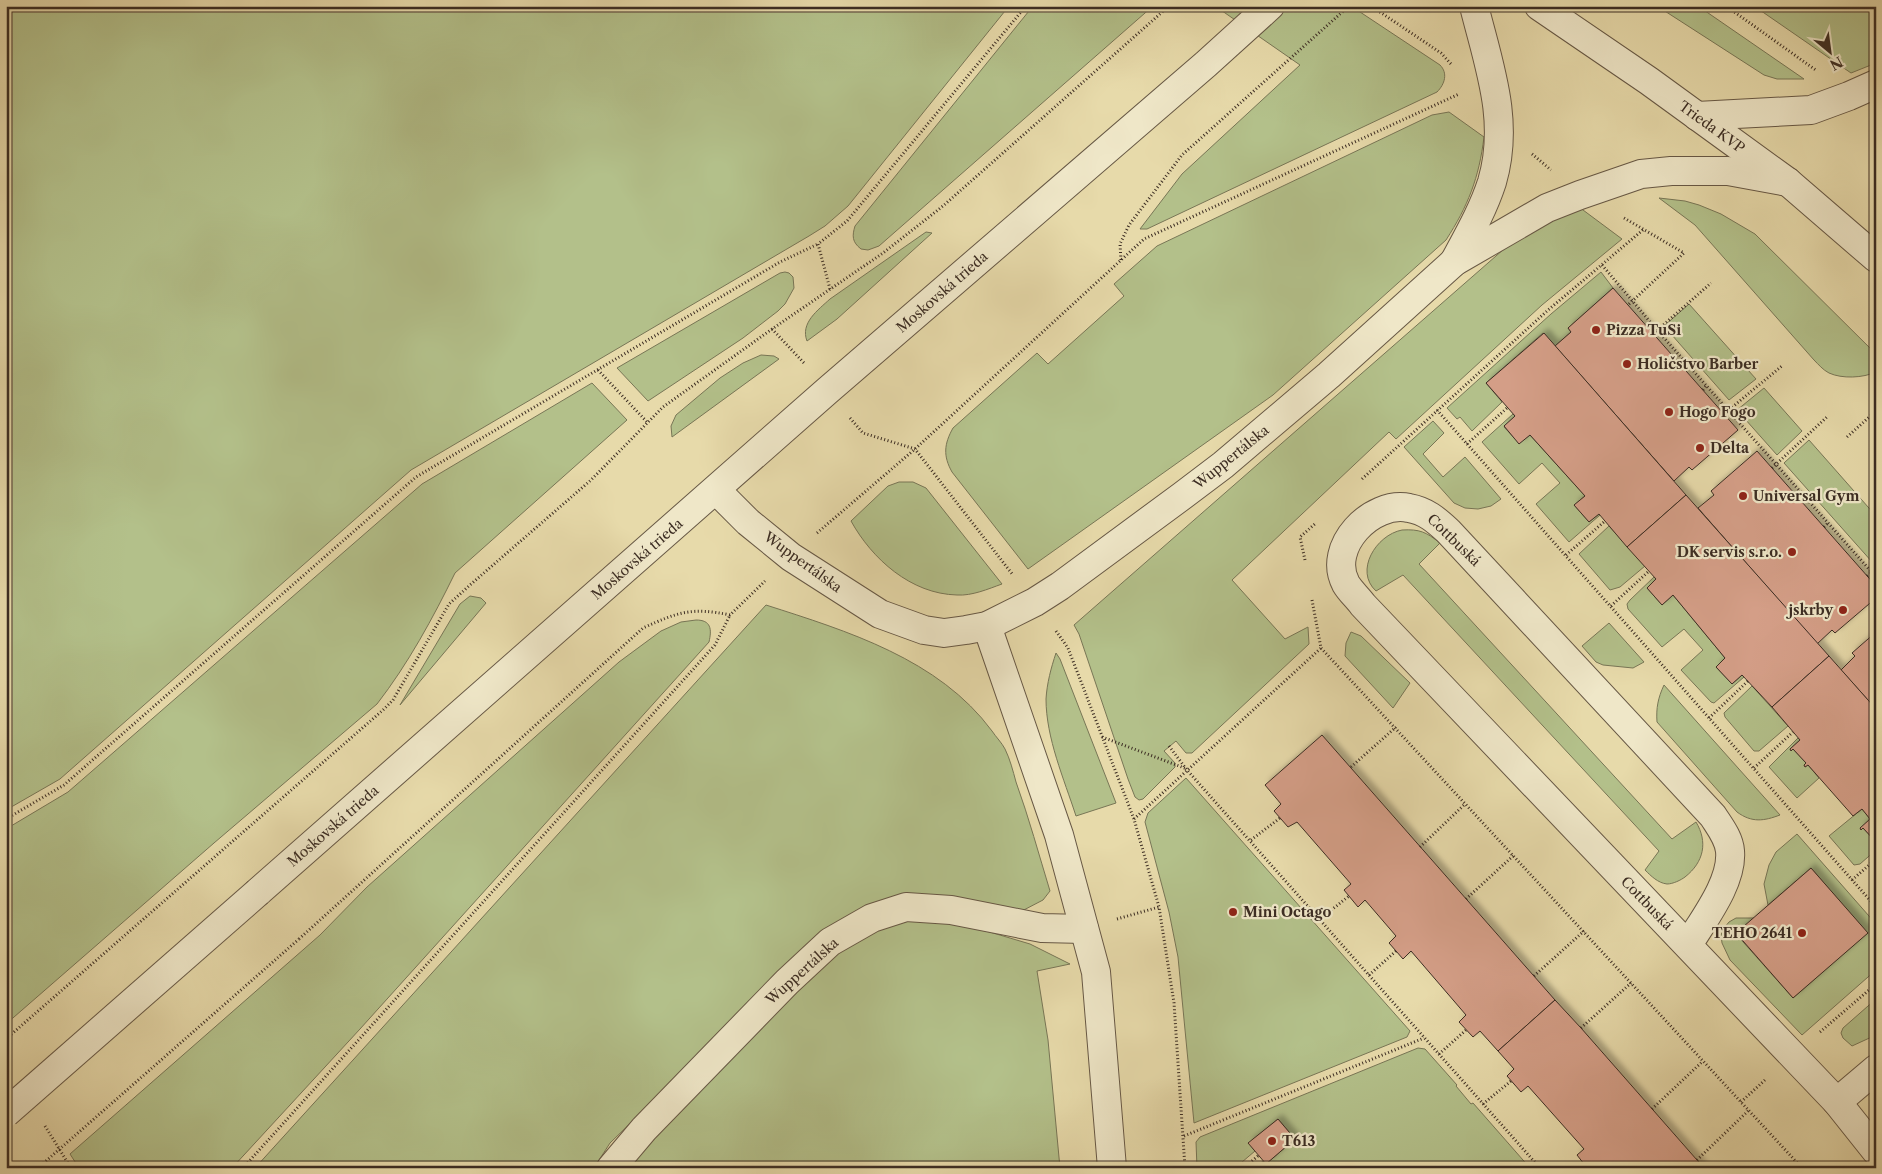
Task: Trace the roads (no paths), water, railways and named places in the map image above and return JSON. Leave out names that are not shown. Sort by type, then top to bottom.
[{"type":"street","name":"Moskovská trieda","points":[[6,1113],[827,391],[1206,64],[1270,6]]},
{"type":"street","points":[[1454,262],[1483,206],[1492,182],[1498,153],[1500,127],[1495,90],[1474,6]]},
{"type":"street","name":"Trieda KVP","points":[[1539,6],[1788,182],[1876,258]]},
{"type":"street","points":[[1697,116],[1811,110],[1876,84]]},
{"type":"street","points":[[1454,262],[1547,208],[1641,174],[1671,171],[1728,171],[1788,182]]},
{"type":"street","name":"Wuppertálska","points":[[716,490],[748,522],[791,557],[880,614],[924,630],[944,632],[987,626],[1035,602],[1068,580],[1223,465],[1330,375],[1454,262]]},
{"type":"street","name":"Cottbuská","points":[[1688,946],[1721,891],[1730,863],[1730,850],[1727,838],[1713,816],[1448,531],[1427,513],[1407,507],[1384,509],[1360,523],[1346,544],[1342,564],[1346,583],[1363,605],[1688,946],[1838,1102],[1876,1151]]},
{"type":"street","points":[[987,626],[1059,835],[1096,972],[1112,1168]]},
{"type":"street","name":"Wuppertálska","points":[[610,1168],[644,1129],[787,982],[830,942],[872,918],[906,907],[951,910],[1042,928],[1084,929]]},
{"type":"street","points":[[1838,1102],[1876,1068]]},
{"type":"place","name":"Pizza TuSi","points":[[1596,330]]},
{"type":"place","name":"Holičstvo Barber","points":[[1627,364]]},
{"type":"place","name":"Hogo Fogo","points":[[1669,412]]},
{"type":"place","name":"Delta","points":[[1700,448]]},
{"type":"place","name":"Universal Gym","points":[[1743,496]]},
{"type":"place","name":"DK servis s.r.o.","points":[[1792,552]]},
{"type":"place","name":"jskrby","points":[[1843,610]]},
{"type":"place","name":"Mini Octago","points":[[1233,912]]},
{"type":"place","name":"TEHO 2641","points":[[1802,933]]},
{"type":"place","name":"T613","points":[[1272,1141]]}]
